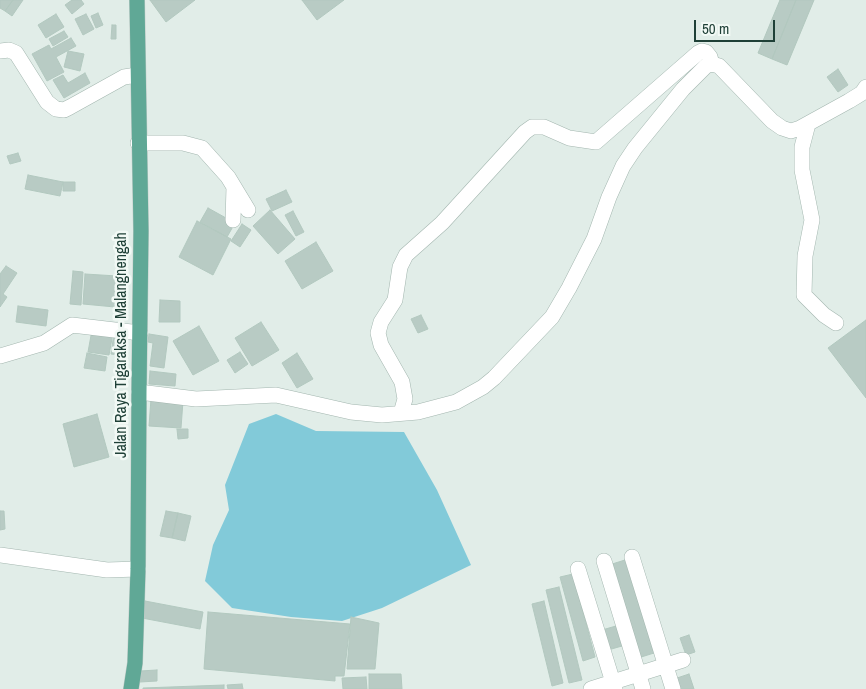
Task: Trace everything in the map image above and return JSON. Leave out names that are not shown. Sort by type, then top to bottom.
[{"type":"main road","name":"Jalan Raya Tigaraksa - Malangnengah","points":[[131,689],[135,663],[138,570],[140,231],[137,0]]},
{"type":"street","points":[[0,51],[9,50],[19,56],[32,81],[47,102],[56,109],[64,110],[124,77],[137,75]]},
{"type":"street","points":[[401,413],[405,399],[402,382],[380,345],[378,333],[381,322],[395,300],[400,267],[406,255],[463,203],[529,129],[539,126],[574,139],[596,142],[698,53],[706,52],[712,64]]},
{"type":"street","points":[[139,392],[196,399],[276,395],[351,412],[382,415],[418,412],[456,402],[483,387],[494,378],[548,322],[570,288],[591,246],[623,166],[693,77],[706,66],[712,64],[726,71],[753,102],[778,125],[792,131],[859,101],[866,87]]},
{"type":"street","points":[[808,124],[802,147],[802,170],[812,220],[804,256],[804,295],[824,315],[836,323]]},
{"type":"street","points":[[138,143],[173,142],[196,145],[205,151],[228,177],[248,210]]},
{"type":"street","points":[[233,220],[234,187]]},
{"type":"street","points":[[0,356],[44,343],[72,325],[140,333]]},
{"type":"street","points":[[0,555],[107,570],[138,570]]},
{"type":"street","points":[[632,557],[672,689]]},
{"type":"street","points":[[604,561],[643,689]]},
{"type":"street","points":[[578,569],[614,685]]},
{"type":"street","points":[[591,689],[614,685],[638,673],[683,660]]},
{"type":"water","points":[[276,414],[316,431],[404,432],[437,490],[471,565],[382,608],[342,621],[291,617],[232,608],[205,581],[213,545],[229,510],[225,485],[249,424]]},
{"type":"building","points":[[0,0],[13,0],[5,11],[0,8]]},
{"type":"building","points":[[13,0],[23,0],[12,16],[5,11]]},
{"type":"building","points":[[72,0],[81,0],[84,4],[72,14],[65,5]]},
{"type":"building","points":[[150,0],[195,0],[166,22]]},
{"type":"building","points":[[302,0],[344,0],[317,20]]},
{"type":"building","points":[[780,0],[796,0],[772,59],[758,53]]},
{"type":"building","points":[[796,0],[814,0],[787,65],[772,59]]},
{"type":"building","points":[[98,13],[103,25],[96,28],[91,16]]},
{"type":"building","points":[[56,14],[64,27],[46,38],[38,25]]},
{"type":"building","points":[[86,14],[94,29],[83,35],[75,19]]},
{"type":"building","points":[[112,25],[116,25],[116,39],[111,39]]},
{"type":"building","points":[[64,31],[68,37],[53,46],[49,39]]},
{"type":"building","points":[[71,38],[76,46],[56,57],[64,72],[47,81],[32,54],[49,45],[51,49]]},
{"type":"building","points":[[68,51],[84,54],[80,71],[64,67]]},
{"type":"building","points":[[838,69],[848,85],[838,92],[827,77]]},
{"type":"building","points":[[85,73],[90,83],[64,98],[53,80],[63,75],[68,83]]},
{"type":"building","points":[[18,153],[21,161],[10,164],[7,156]]},
{"type":"building","points":[[28,175],[63,182],[60,196],[25,189]]},
{"type":"building","points":[[63,182],[75,182],[75,191],[63,191]]},
{"type":"building","points":[[286,190],[292,202],[272,211],[266,199]]},
{"type":"building","points":[[208,208],[235,223],[227,237],[200,222]]},
{"type":"building","points":[[270,210],[295,239],[278,254],[253,226]]},
{"type":"building","points":[[293,211],[304,232],[296,236],[285,215]]},
{"type":"building","points":[[197,221],[231,239],[213,275],[179,257]]},
{"type":"building","points":[[242,224],[251,230],[240,247],[231,241]]},
{"type":"building","points":[[316,242],[333,271],[302,289],[285,261]]},
{"type":"building","points":[[6,266],[17,273],[3,294],[7,297],[0,307],[0,274]]},
{"type":"building","points":[[73,271],[83,272],[81,305],[70,304]]},
{"type":"building","points":[[85,274],[117,276],[115,307],[83,304]]},
{"type":"building","points":[[160,300],[180,301],[180,322],[159,322]]},
{"type":"building","points":[[18,306],[48,310],[46,326],[16,322]]},
{"type":"building","points":[[421,315],[428,329],[418,333],[411,319]]},
{"type":"building","points":[[866,320],[866,398],[828,348]]},
{"type":"building","points":[[261,322],[279,350],[252,366],[235,338]]},
{"type":"building","points":[[199,326],[219,361],[193,375],[173,341]]},
{"type":"building","points":[[92,330],[113,333],[109,355],[88,352]]},
{"type":"building","points":[[114,333],[123,335],[120,355],[111,354]]},
{"type":"building","points":[[149,334],[168,337],[164,368],[150,366],[153,343],[148,342]]},
{"type":"building","points":[[240,352],[248,364],[235,373],[227,360]]},
{"type":"building","points":[[87,353],[107,357],[105,371],[84,368]]},
{"type":"building","points":[[297,353],[313,379],[297,388],[282,363]]},
{"type":"building","points":[[150,371],[176,374],[175,386],[149,384]]},
{"type":"building","points":[[151,399],[183,401],[181,428],[149,426]]},
{"type":"building","points":[[97,414],[109,457],[74,467],[63,424]]},
{"type":"building","points":[[177,429],[188,429],[188,438],[178,439]]},
{"type":"building","points":[[0,511],[4,511],[5,529],[0,530]]},
{"type":"building","points":[[166,511],[178,513],[172,538],[160,536]]},
{"type":"building","points":[[178,513],[191,516],[185,541],[172,538]]},
{"type":"building","points":[[625,560],[654,653],[638,658],[609,565]]},
{"type":"building","points":[[573,574],[595,657],[583,661],[560,577]]},
{"type":"building","points":[[559,587],[582,680],[569,683],[546,590]]},
{"type":"building","points":[[145,601],[203,612],[200,629],[142,618]]},
{"type":"building","points":[[544,601],[563,683],[552,686],[532,604]]},
{"type":"building","points":[[208,612],[350,624],[344,676],[335,676],[335,681],[204,669]]},
{"type":"building","points":[[351,617],[379,623],[375,669],[347,669]]},
{"type":"building","points":[[616,626],[622,646],[608,650],[602,630]]},
{"type":"building","points":[[689,635],[695,652],[686,655],[680,638]]},
{"type":"building","points":[[157,670],[157,681],[140,682],[140,671]]},
{"type":"building","points":[[369,674],[401,674],[402,689],[369,689]]},
{"type":"building","points":[[689,674],[694,689],[674,689],[671,680]]},
{"type":"building","points":[[366,677],[367,689],[343,689],[342,678]]},
{"type":"building","points":[[242,684],[243,689],[228,689],[227,685]]},
{"type":"building","points":[[224,685],[224,689],[143,689],[143,688]]}]
